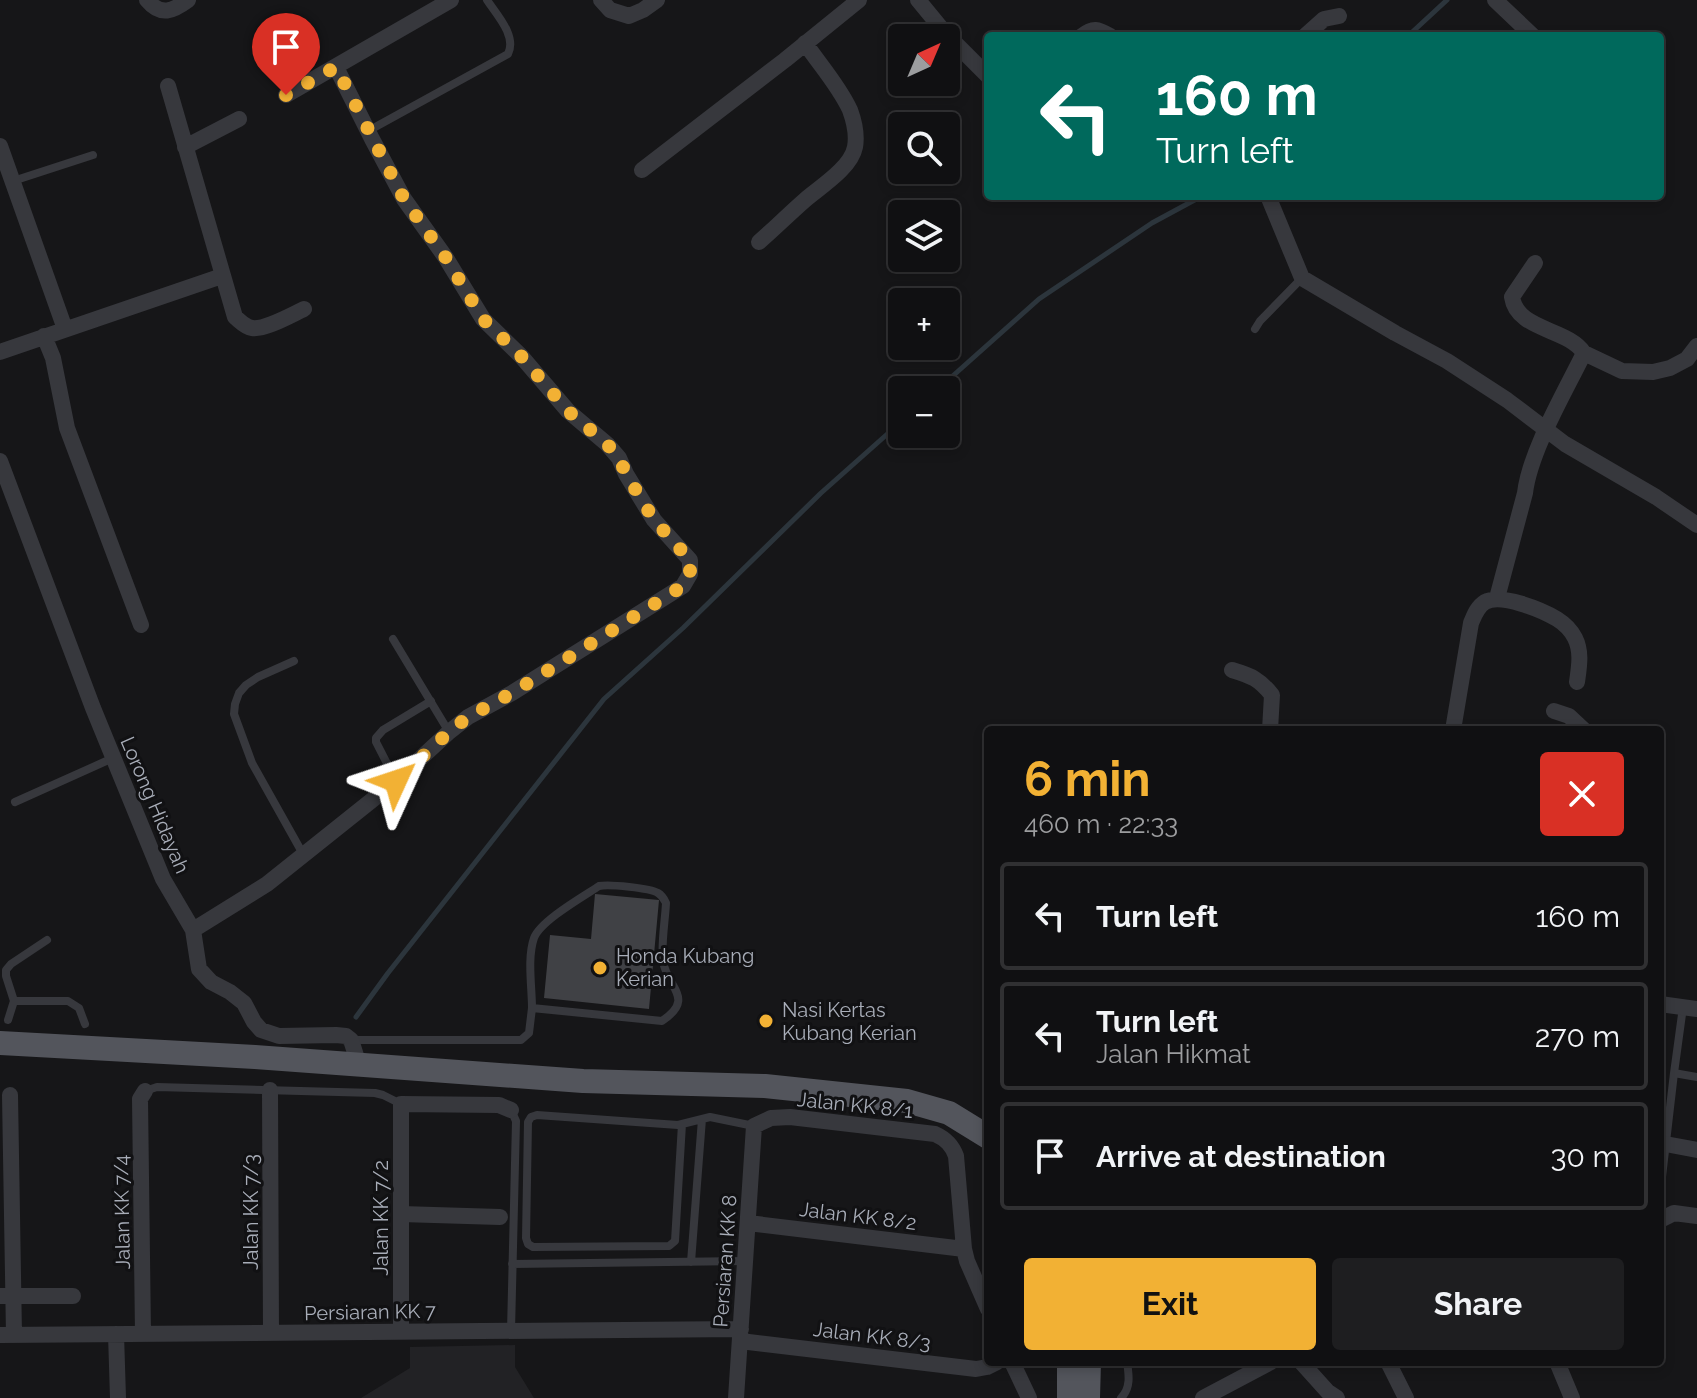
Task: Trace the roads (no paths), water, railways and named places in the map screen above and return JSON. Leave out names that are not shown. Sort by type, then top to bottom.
[{"type":"main road","points":[[0,1043],[583,1081],[765,1086],[907,1101],[949,1113],[984,1135]]},
{"type":"main road","points":[[1069,1366],[1069,1398]]},
{"type":"main road","points":[[1088,1398],[1089,1366]]},
{"type":"street","points":[[147,0],[157,10],[176,8],[188,0]]},
{"type":"street","points":[[286,95],[451,0]]},
{"type":"street","points":[[601,0],[610,10],[629,16],[657,0]]},
{"type":"street","points":[[642,170],[859,0]]},
{"type":"street","points":[[918,0],[984,72]]},
{"type":"street","points":[[1495,0],[1529,32]]},
{"type":"street","points":[[1309,32],[1324,19],[1339,16]]},
{"type":"street","points":[[759,242],[827,184],[855,150],[856,136],[843,96],[805,43]]},
{"type":"street","points":[[193,930],[267,884],[396,781],[468,717],[683,586],[690,574],[690,560],[654,520],[619,458],[568,411],[521,356],[483,319],[446,258],[404,199],[336,67]]},
{"type":"street","points":[[168,86],[235,317],[252,328],[304,309]]},
{"type":"street","points":[[185,147],[239,119]]},
{"type":"street","points":[[0,146],[65,329]]},
{"type":"street","points":[[1270,200],[1302,278],[1447,361],[1507,400],[1565,444],[1656,497],[1697,525]]},
{"type":"street","points":[[1535,263],[1512,297],[1513,303],[1524,316],[1578,344],[1584,353],[1622,371],[1653,372],[1694,357]]},
{"type":"street","points":[[0,352],[222,276]]},
{"type":"street","points":[[44,336],[53,358],[67,428],[141,625]]},
{"type":"street","points":[[1497,598],[1527,476],[1584,353]]},
{"type":"street","name":"Lorong Hidayah","points":[[0,461],[163,879],[193,930],[199,969],[211,982],[244,1003],[261,1030],[279,1036],[336,1035],[351,1040]]},
{"type":"street","points":[[1454,726],[1471,623],[1484,603],[1497,598],[1555,618],[1566,626],[1580,654],[1577,682]]},
{"type":"street","points":[[1232,670],[1255,677],[1272,695],[1270,726]]},
{"type":"street","points":[[1554,711],[1569,716],[1580,726]]},
{"type":"street","points":[[1664,1005],[1690,1008]]},
{"type":"street","points":[[351,1040],[359,1065]]},
{"type":"street","name":"Jalan KK 7/3","points":[[270,1090],[271,1333]]},
{"type":"street","name":"Jalan KK 7/4","points":[[143,1334],[140,1099],[145,1091]]},
{"type":"street","points":[[7,1335],[10,1095]]},
{"type":"street","points":[[401,1104],[499,1105],[511,1110]]},
{"type":"street","name":"Jalan KK 7/2","points":[[401,1104],[401,1332]]},
{"type":"street","name":"Jalan KK 8/1","points":[[754,1126],[771,1118],[790,1117],[935,1134],[950,1143],[956,1156],[964,1249]]},
{"type":"street","name":"Persiaran KK 8","points":[[736,1398],[754,1126]]},
{"type":"street","points":[[1664,1144],[1697,1150]]},
{"type":"street","points":[[1664,1218],[1674,1213],[1697,1216]]},
{"type":"street","points":[[401,1214],[500,1217]]},
{"type":"street","name":"Jalan KK 8/2","points":[[748,1223],[964,1249]]},
{"type":"street","points":[[964,1249],[984,1300]]},
{"type":"street","points":[[7,1296],[73,1296]]},
{"type":"street","name":"Persiaran KK 7","points":[[7,1335],[511,1331],[740,1335]]},
{"type":"street","points":[[116,1334],[118,1398]]},
{"type":"street","name":"Jalan KK 8/3","points":[[740,1335],[976,1369],[989,1366]]},
{"type":"street","points":[[1014,1366],[1029,1398]]},
{"type":"street","points":[[1203,1398],[1263,1366]]},
{"type":"street","points":[[1305,1366],[1337,1398]]},
{"type":"street","points":[[1390,1366],[1406,1398]]},
{"type":"street","points":[[1559,1366],[1572,1398]]},
{"type":"lane","points":[[368,131],[508,54],[511,48],[509,35],[487,0]]},
{"type":"lane","points":[[12,181],[93,155]]},
{"type":"lane","points":[[1255,329],[1302,278]]},
{"type":"lane","points":[[393,639],[449,732]]},
{"type":"lane","points":[[294,661],[246,685],[239,693],[234,714],[252,763],[303,855]]},
{"type":"lane","points":[[396,781],[376,738],[383,730],[431,701]]},
{"type":"lane","points":[[15,802],[114,758]]},
{"type":"lane","points":[[351,1040],[521,1040],[529,1033],[532,1008],[533,939],[544,923],[599,886],[607,884],[657,892],[663,897],[666,903],[664,964],[679,1000],[677,1009],[670,1015],[662,1021],[532,1008]]},
{"type":"lane","points":[[8,1020],[14,1001],[6,970],[47,940]]},
{"type":"lane","points":[[14,1001],[68,1001],[79,1008],[85,1024]]},
{"type":"lane","points":[[1664,1138],[1674,1073],[1690,1008]]},
{"type":"lane","points":[[1674,1073],[1697,1077]]},
{"type":"lane","points":[[145,1091],[157,1087],[375,1093],[401,1104]]},
{"type":"lane","points":[[511,1110],[516,1121],[511,1331]]},
{"type":"lane","points":[[682,1124],[673,1245],[533,1247],[528,1244],[528,1122],[531,1117],[682,1124],[710,1117],[754,1126]]},
{"type":"lane","points":[[691,1262],[702,1119]]},
{"type":"lane","points":[[512,1264],[745,1261]]},
{"type":"lane","points":[[1121,1398],[1125,1395],[1130,1377],[1128,1366]]},
{"type":"waterway","points":[[1412,32],[1447,0]]},
{"type":"waterway","points":[[953,376],[1039,299],[1152,223],[1195,200]]},
{"type":"waterway","points":[[356,1017],[604,699],[888,433]]},
{"type":"place","name":"Honda Kubang Kerian","points":[[600,968]]},
{"type":"place","name":"Nasi Kertas Kubang Kerian","points":[[766,1021]]}]
